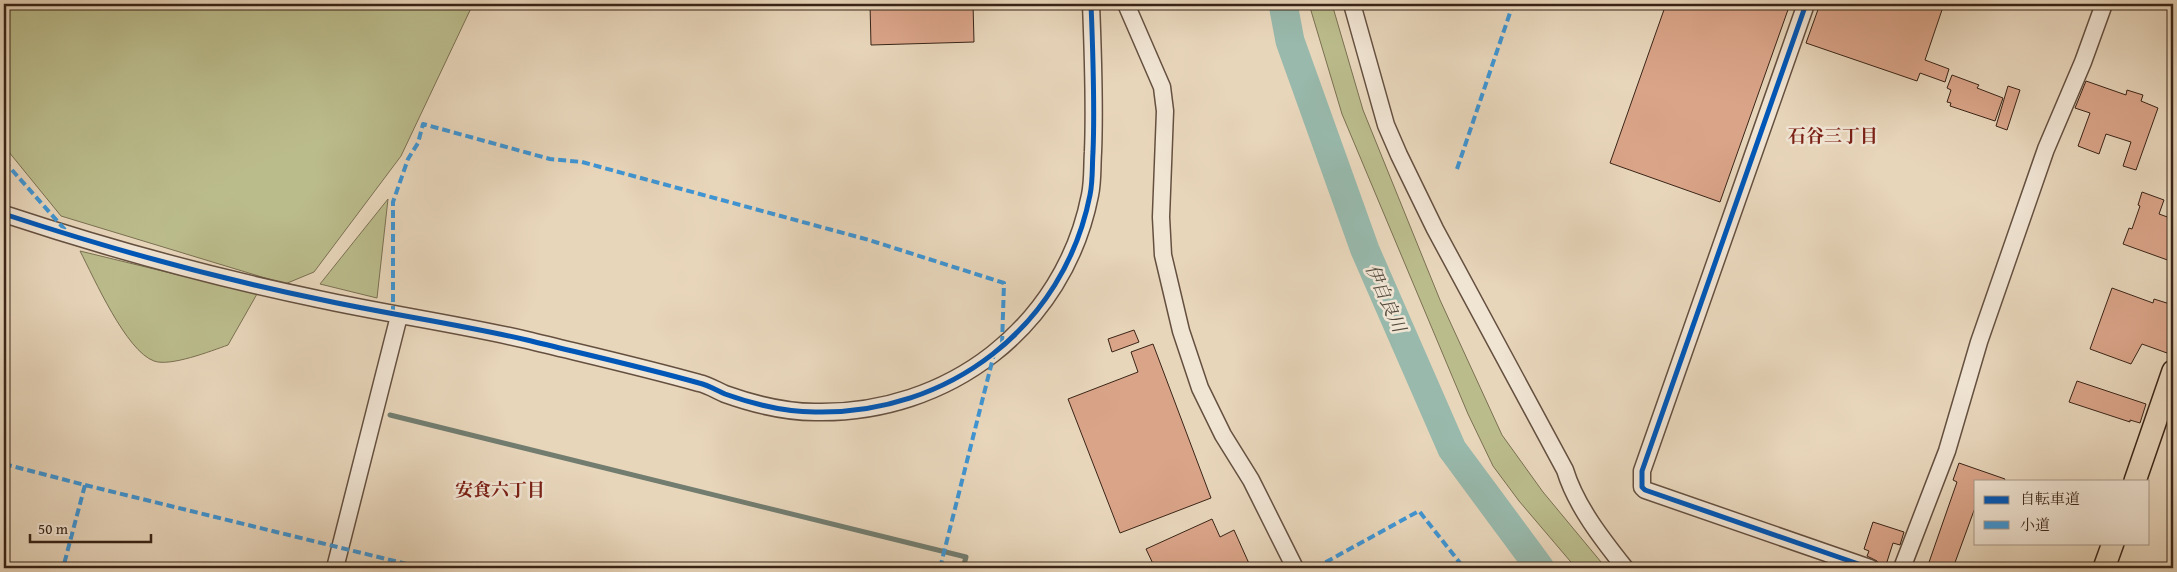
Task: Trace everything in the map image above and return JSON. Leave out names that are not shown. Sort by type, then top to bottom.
[{"type":"main road","points":[[2135,480],[2171,382]]},
{"type":"main road","points":[[2104,568],[2112,544]]},
{"type":"street","points":[[4,214],[70,236],[146,257],[315,299],[524,340],[684,379],[759,405],[813,413],[864,409],[916,398],[958,378],[994,354],[1022,330],[1053,289],[1078,242],[1091,192],[1094,123],[1091,4]]},
{"type":"street","points":[[1126,4],[1162,86],[1165,111],[1161,217],[1163,255],[1181,331],[1200,388],[1222,435],[1251,480],[1295,568]]},
{"type":"street","points":[[1352,4],[1386,125],[1399,155],[1435,228],[1565,470],[1570,485],[1602,539],[1625,568]]},
{"type":"street","points":[[1806,4],[1642,471],[1642,486],[1645,490],[1870,568]]},
{"type":"street","points":[[1902,568],[1947,451],[1979,342],[2046,149],[2083,62],[2104,4]]},
{"type":"street","points":[[336,568],[396,315]]},
{"type":"green space","points":[[4,4],[473,4],[401,156],[314,272],[285,284],[61,216],[4,146]]},
{"type":"green space","points":[[1309,4],[1332,4],[1363,110],[1440,300],[1502,435],[1543,492],[1606,568],[1576,568],[1519,501],[1493,466],[1468,414],[1342,114]]},
{"type":"green space","points":[[388,199],[377,298],[320,284]]},
{"type":"green space","points":[[80,251],[257,294],[228,345],[180,360],[170,362],[154,361],[143,355],[122,329]]},
{"type":"building","points":[[870,4],[973,4],[974,42],[871,45]]},
{"type":"building","points":[[1666,4],[1790,4],[1720,202],[1610,163]]},
{"type":"building","points":[[1820,4],[1944,4],[1925,60],[1949,69],[1945,82],[1920,73],[1917,81],[1806,43]]},
{"type":"building","points":[[1952,75],[1979,85],[1977,88],[2003,98],[1995,121],[1950,106],[1951,103],[1947,102],[1951,90],[1947,88]]},
{"type":"building","points":[[2086,81],[2126,95],[2127,90],[2143,95],[2141,101],[2158,108],[2136,170],[2123,166],[2131,142],[2106,134],[2099,154],[2078,146],[2090,113],[2075,108]]},
{"type":"building","points":[[2008,86],[2020,90],[2007,130],[1996,126]]},
{"type":"building","points":[[2142,192],[2164,200],[2159,214],[2173,219],[2173,262],[2123,244],[2129,228],[2132,229],[2140,206],[2138,205]]},
{"type":"building","points":[[2112,288],[2153,303],[2154,299],[2173,305],[2173,342],[2170,351],[2168,350],[2167,353],[2142,344],[2131,364],[2090,349]]},
{"type":"building","points":[[1134,330],[1139,342],[1112,352],[1108,339]]},
{"type":"building","points":[[1153,344],[1211,498],[1120,533],[1068,399],[1138,372],[1131,352]]},
{"type":"building","points":[[2077,381],[2146,404],[2140,423],[2130,420],[2130,422],[2069,402]]},
{"type":"building","points":[[1959,463],[2005,479],[1974,480],[1974,510],[1953,568],[1927,568],[1957,482],[1953,480]]},
{"type":"building","points":[[1212,519],[1220,537],[1234,530],[1251,568],[1155,568],[1146,549]]},
{"type":"building","points":[[1873,522],[1904,532],[1900,545],[1893,543],[1885,568],[1880,568],[1877,561],[1867,556],[1869,551],[1864,549]]},
{"type":"waterway","name":"伊自良川","points":[[1283,4],[1290,41],[1365,250],[1452,449],[1540,568]]},
{"type":"waterway","points":[[390,415],[966,557],[963,568]]},
{"type":"marked path","points":[[1457,169],[1513,4]]},
{"type":"marked path","points":[[393,314],[393,202],[408,159],[418,143],[423,124],[550,159],[582,162],[869,240],[1004,283],[1002,345]]},
{"type":"marked path","points":[[4,161],[67,232]]},
{"type":"marked path","points":[[940,568],[994,354]]},
{"type":"marked path","points":[[4,464],[85,485],[63,568]]},
{"type":"marked path","points":[[85,485],[423,568]]},
{"type":"marked path","points":[[1315,568],[1419,511],[1464,568]]},
{"type":"cycle path","points":[[4,214],[82,239],[199,271],[318,299],[527,340],[702,384],[725,394],[769,407],[815,412],[864,409],[910,398],[954,379],[993,354],[1027,322],[1055,285],[1076,242],[1091,190],[1094,115],[1091,4]]},
{"type":"cycle path","points":[[1806,4],[1642,471],[1642,487],[1645,490],[1870,568]]},
{"type":"district","name":"石谷三丁目","points":[[1833,135]]},
{"type":"district","name":"安食六丁目","points":[[500,489]]}]
